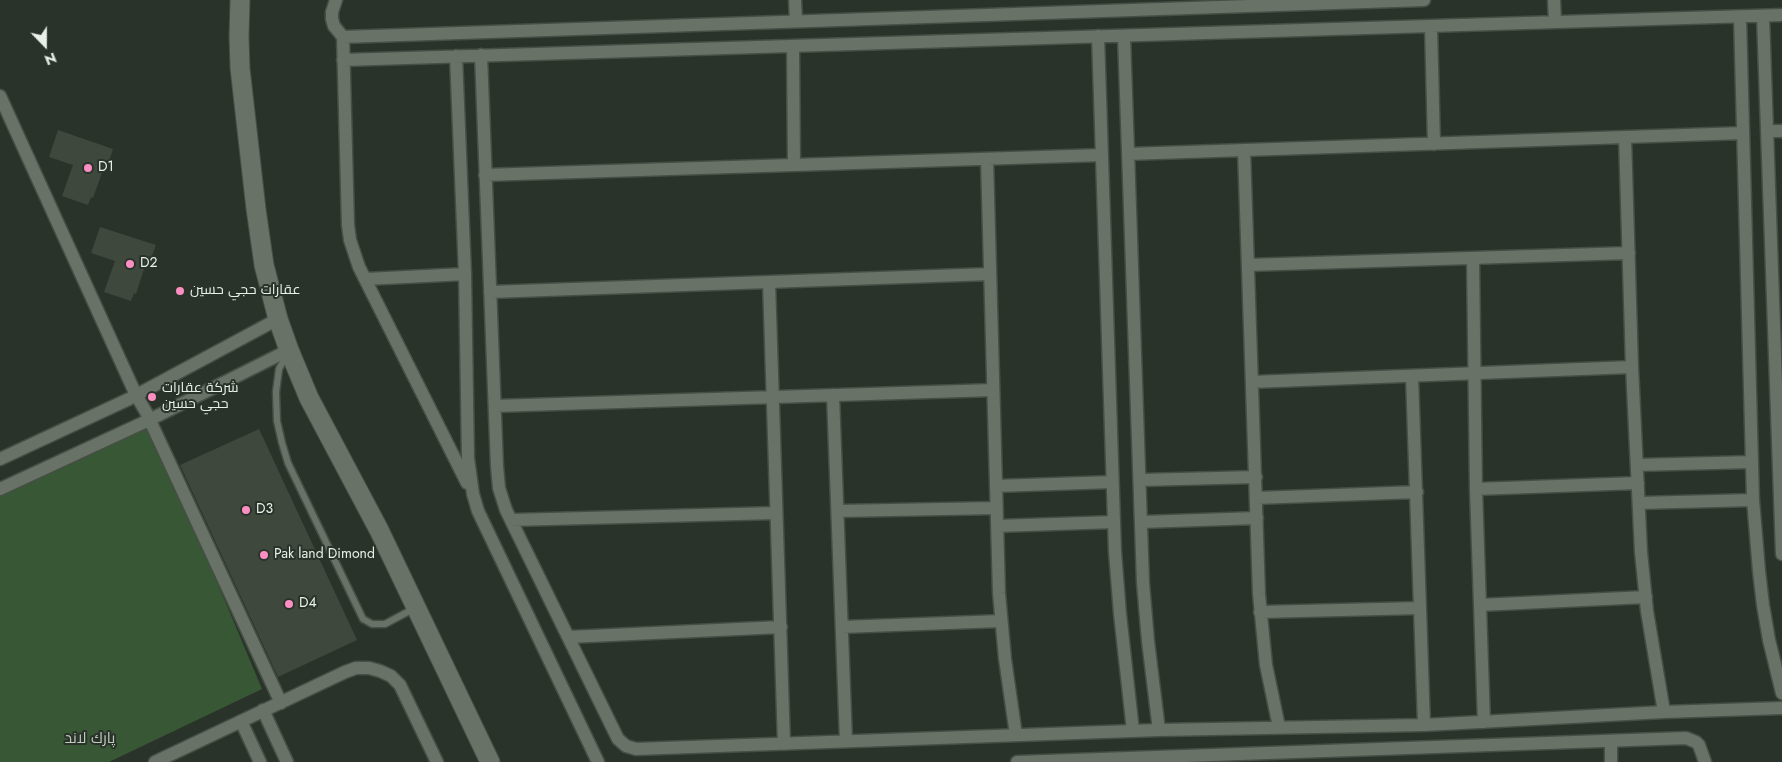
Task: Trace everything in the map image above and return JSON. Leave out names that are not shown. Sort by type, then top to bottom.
[{"type":"street","points":[[240,0],[238,37],[240,68],[256,209],[264,264],[278,319],[312,405],[379,530],[490,762]]},
{"type":"street","points":[[336,0],[332,19],[334,26],[343,37],[348,225],[354,253],[473,494]]},
{"type":"street","points":[[795,0],[796,21]]},
{"type":"street","points":[[343,37],[796,21],[1097,5],[1424,0]]},
{"type":"street","points":[[1554,0],[1555,22]]},
{"type":"street","points":[[343,60],[1782,15]]},
{"type":"street","points":[[1740,16],[1754,500],[1763,605],[1769,640],[1782,693]]},
{"type":"street","points":[[1763,16],[1782,554]]},
{"type":"street","points":[[1431,26],[1434,144]]},
{"type":"street","points":[[1098,36],[1114,522],[1119,606],[1133,731]]},
{"type":"street","points":[[1124,36],[1145,612],[1159,730]]},
{"type":"street","points":[[792,47],[794,165]]},
{"type":"street","points":[[456,56],[465,274],[468,458],[473,494],[478,511],[598,762]]},
{"type":"street","points":[[481,56],[497,477],[502,499],[511,520],[618,739],[626,746],[636,749],[1159,730],[1424,725],[1664,712],[1782,708]]},
{"type":"street","points":[[0,96],[136,395],[281,703]]},
{"type":"street","points":[[1766,131],[1782,131]]},
{"type":"street","points":[[1128,154],[1743,133]]},
{"type":"street","points":[[1625,137],[1632,368],[1641,552],[1664,712]]},
{"type":"street","points":[[1244,150],[1260,612],[1266,665],[1279,727]]},
{"type":"street","points":[[485,175],[1102,155]]},
{"type":"street","points":[[987,159],[996,508],[1001,621],[1016,735]]},
{"type":"street","points":[[1248,265],[1629,253]]},
{"type":"street","points":[[1473,258],[1476,489],[1484,722]]},
{"type":"street","points":[[366,279],[465,274]]},
{"type":"street","points":[[490,292],[990,274]]},
{"type":"street","points":[[769,282],[784,744]]},
{"type":"street","points":[[0,459],[136,395],[278,319]]},
{"type":"street","points":[[0,489],[149,420],[289,350]]},
{"type":"street","points":[[1252,382],[1632,368]]},
{"type":"street","points":[[1412,376],[1424,725]]},
{"type":"street","points":[[495,406],[993,390]]},
{"type":"street","points":[[833,395],[846,741]]},
{"type":"street","points":[[1637,464],[1752,462]]},
{"type":"street","points":[[1141,480],[1256,477]]},
{"type":"street","points":[[996,486],[1112,482]]},
{"type":"street","points":[[1476,489],[1638,483]]},
{"type":"street","points":[[1256,498],[1417,492]]},
{"type":"street","points":[[1639,503],[1754,500]]},
{"type":"street","points":[[838,511],[996,508]]},
{"type":"street","points":[[511,520],[776,514]]},
{"type":"street","points":[[1142,522],[1257,518]]},
{"type":"street","points":[[997,526],[1114,522]]},
{"type":"street","points":[[1480,604],[1646,597]]},
{"type":"street","points":[[1260,612],[1420,608]]},
{"type":"street","points":[[842,627],[1001,621]]},
{"type":"street","points":[[569,637],[781,627]]},
{"type":"street","points":[[156,762],[345,672],[356,668],[368,668],[391,676],[400,685],[437,762]]},
{"type":"street","points":[[262,710],[287,762]]},
{"type":"street","points":[[241,721],[260,762]]},
{"type":"street","points":[[1018,762],[1290,758],[1686,738],[1699,745],[1706,762]]},
{"type":"street","points":[[1611,742],[1611,762]]},
{"type":"lane","points":[[289,350],[279,370],[276,392],[277,421],[282,443],[288,463],[363,619],[372,624],[385,624],[416,608]]},
{"type":"green space","points":[[149,420],[262,689],[109,762],[0,762],[0,490]]},
{"type":"building","name":"D1","points":[[58,130],[113,149],[107,168],[104,167],[93,198],[91,197],[88,205],[62,196],[73,165],[49,157]]},
{"type":"building","name":"D2","points":[[100,227],[156,245],[149,264],[146,263],[136,294],[134,293],[131,301],[104,292],[115,261],[91,253]]},
{"type":"building","name":"Pak land Dimond","points":[[259,429],[357,640],[278,677],[180,465]]},
{"type":"place","name":"D1","points":[[88,168]]},
{"type":"place","name":"D2","points":[[130,264]]},
{"type":"place","name":"عقارات حجي حسين","points":[[180,291]]},
{"type":"place","name":"شرکة عقارات حجي حسين","points":[[152,397]]},
{"type":"place","name":"D3","points":[[246,510]]},
{"type":"place","name":"Pak land Dimond","points":[[264,555]]},
{"type":"place","name":"D4","points":[[289,604]]},
{"type":"district","name":"پارك لاند","points":[[90,739]]}]
